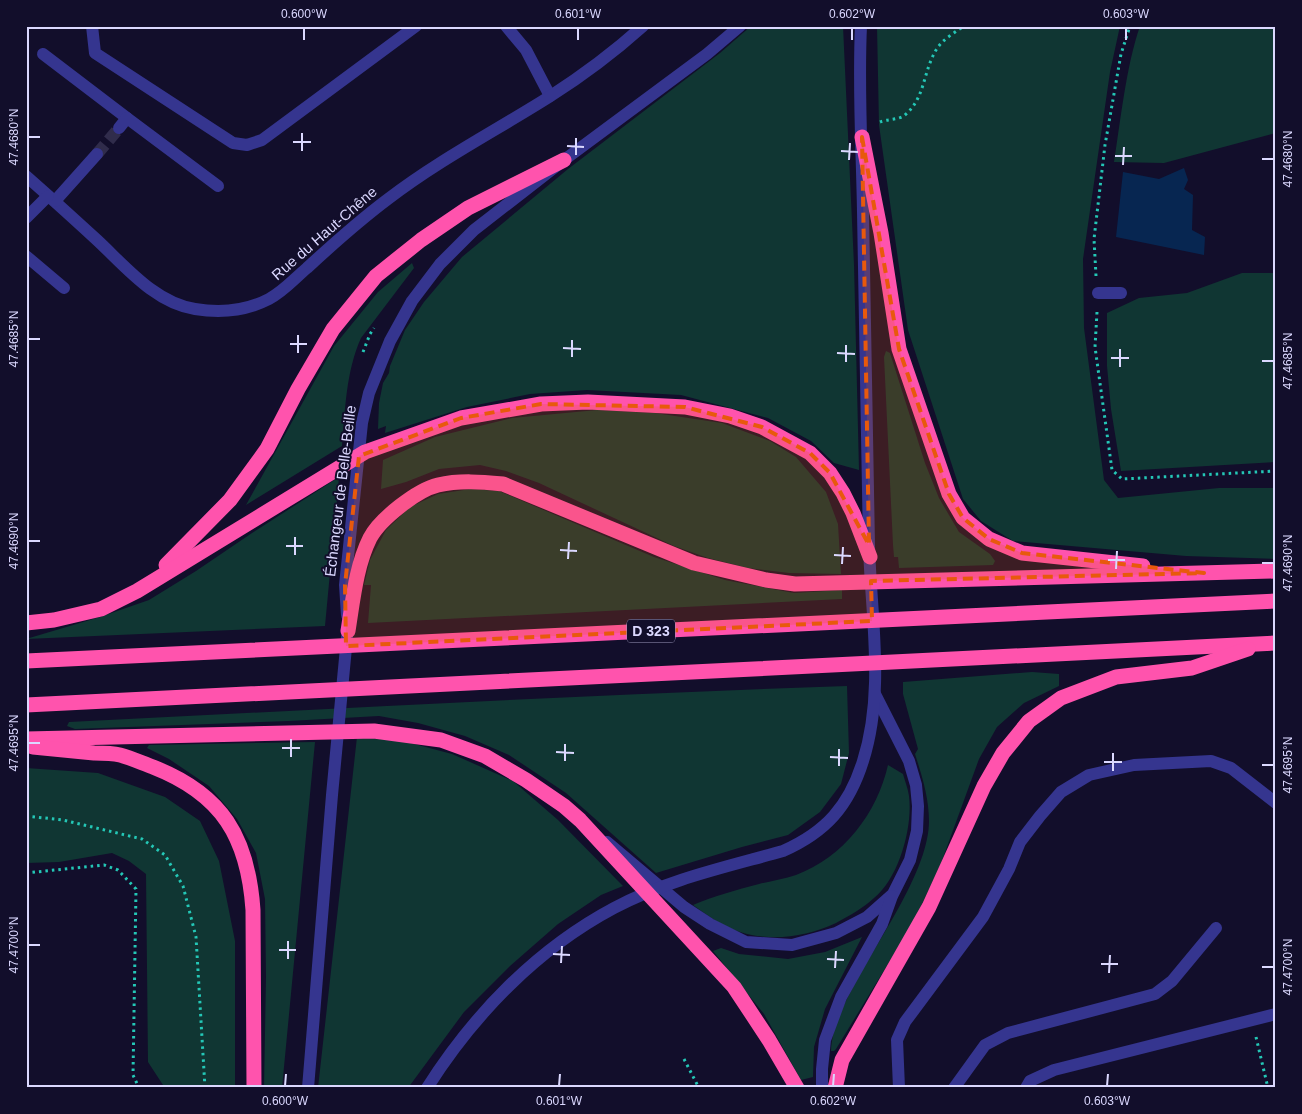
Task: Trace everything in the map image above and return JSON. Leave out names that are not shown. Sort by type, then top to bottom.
[{"type":"highway","points":[[861,134],[881,233],[899,349],[949,494],[963,518],[989,538],[1022,553],[1204,573]]},
{"type":"highway","points":[[137,591],[181,552],[230,500],[267,449],[298,389],[333,329],[376,276],[421,240],[468,208],[564,160]]},
{"type":"highway","points":[[26,623],[54,620],[101,609],[137,591],[365,452],[461,418],[540,404],[588,402],[685,407],[730,416],[762,427],[810,453],[830,473],[853,513],[870,558]]},
{"type":"highway","points":[[348,631],[350,586],[360,566],[370,538],[387,517],[411,498],[437,485],[470,481],[503,484],[694,563],[766,580],[795,584],[1276,571]]},
{"type":"highway","name":"D 323","points":[[26,661],[1276,601]]},
{"type":"highway","points":[[26,705],[1270,643]]},
{"type":"highway","points":[[835,1088],[842,1060],[929,907],[984,786],[1003,753],[1029,722],[1061,698],[1116,676],[1192,668],[1270,643]]},
{"type":"highway","points":[[26,739],[374,731],[441,740],[485,756],[533,785],[564,806],[580,820],[734,988],[769,1040],[797,1088]]},
{"type":"highway","points":[[26,747],[120,755],[173,775],[202,793],[234,830],[244,854],[252,891],[254,1088]]},
{"type":"street","points":[[92,26],[94,53],[233,143],[247,144],[262,140],[416,26]]},
{"type":"street","points":[[506,26],[526,50],[550,96]]},
{"type":"street","name":"Rue du Haut-Chêne","points":[[26,176],[156,292],[173,303],[192,309],[213,311],[231,311],[250,307],[283,291],[306,268],[388,199],[445,159],[550,96],[612,53],[643,26]]},
{"type":"street","name":"Échangeur de Belle-Beille","points":[[350,586],[353,514],[362,423],[369,393],[387,348],[412,301],[440,264],[474,230],[564,160],[707,54],[740,26]]},
{"type":"street","points":[[427,1088],[457,1044],[508,986],[556,945],[615,907],[684,879],[798,844],[829,823],[841,808],[859,774],[869,740],[875,694],[870,558],[861,134],[861,26]]},
{"type":"street","points":[[43,54],[123,123],[218,186]]},
{"type":"street","points":[[26,218],[52,199],[97,154]]},
{"type":"street","points":[[26,256],[64,288]]},
{"type":"street","points":[[1098,293],[1121,293]]},
{"type":"street","points":[[308,1088],[332,795],[348,631]]},
{"type":"street","points":[[822,1088],[825,1040],[841,997],[882,924],[893,894],[910,860],[917,831],[918,806],[916,785],[909,761],[875,694]]},
{"type":"street","points":[[899,1088],[897,1040],[905,1022],[983,917],[1009,869],[1020,842],[1062,792],[1089,775],[1134,765],[1211,761],[1231,768],[1276,803]]},
{"type":"street","points":[[580,820],[684,907],[710,924],[746,942],[792,945],[836,933],[867,918],[893,894]]},
{"type":"street","points":[[954,1088],[985,1045],[1008,1033],[1155,994],[1172,981],[1216,928]]},
{"type":"street","points":[[1026,1088],[1030,1081],[1054,1070],[1276,1014]]},
{"type":"path","points":[[861,134],[883,120],[904,116],[915,104],[922,91],[935,51],[943,42],[964,26]]},
{"type":"path","points":[[1130,26],[1121,54],[1104,145],[1094,239],[1098,293],[1095,347],[1112,470],[1122,479],[1276,471]]},
{"type":"path","points":[[26,816],[63,820],[142,839],[166,855],[183,886],[196,937],[205,1088]]},
{"type":"path","points":[[26,873],[104,865],[118,870],[136,889],[133,1075],[139,1088]]},
{"type":"path","points":[[1252,1020],[1268,1088]]},
{"type":"path","points":[[684,1059],[699,1088]]},
{"type":"highlighted area","points":[[862,137],[899,349],[949,494],[963,518],[989,539],[1022,553],[1204,573],[871,581],[872,621],[346,646],[345,585],[359,456],[461,418],[541,404],[685,407],[762,427],[810,453],[830,473],[869,545]]},
{"type":"green space","points":[[751,26],[843,26],[854,265],[859,470],[834,463],[811,441],[768,418],[681,395],[587,390],[530,394],[467,407],[385,433],[386,426],[378,429],[379,403],[383,383],[389,373],[390,366],[405,330],[424,302],[462,257],[568,169],[720,53]]},
{"type":"green space","points":[[877,26],[1120,26],[1110,72],[1083,259],[1084,328],[1104,480],[1118,498],[1219,488],[1276,488],[1276,559],[1186,556],[1013,541],[981,521],[963,499],[908,330],[879,125]]},
{"type":"green space","points":[[1140,26],[1276,26],[1276,133],[1164,163],[1114,162],[1127,75]]},
{"type":"green space","points":[[412,263],[414,268],[361,338],[356,351],[349,377],[342,446],[246,505],[334,346],[378,292]]},
{"type":"green space","points":[[1242,273],[1276,273],[1276,339],[1274,343],[1276,348],[1276,462],[1121,471],[1111,409],[1107,366],[1107,313],[1139,298],[1187,293]]},
{"type":"green space","points":[[886,351],[890,353],[925,463],[939,498],[959,532],[990,554],[995,561],[993,565],[899,568],[898,557],[894,557],[893,545],[884,357]]},
{"type":"green space","points":[[597,410],[655,413],[722,423],[770,441],[796,457],[826,492],[838,524],[841,574],[789,573],[748,568],[708,558],[674,546],[539,483],[506,471],[480,465],[439,469],[406,482],[381,489],[383,460],[435,437],[512,418]]},
{"type":"green space","points":[[339,477],[325,626],[26,639],[149,600]]},
{"type":"green space","points":[[470,489],[499,491],[654,557],[725,580],[794,593],[842,590],[842,599],[368,623],[371,585],[364,585],[370,560],[386,530],[410,507],[438,494]]},
{"type":"green space","points":[[1032,672],[1059,674],[1059,686],[1024,703],[997,727],[979,759],[940,866],[913,923],[836,1049],[831,1051],[834,1032],[844,1005],[902,902],[921,860],[927,840],[928,804],[915,754],[918,749],[903,694],[903,682]]},
{"type":"green space","points":[[847,686],[849,753],[841,784],[820,812],[788,835],[656,873],[566,793],[509,755],[465,736],[418,723],[379,716],[75,729],[67,726],[69,722],[555,698]]},
{"type":"green space","points":[[357,737],[403,741],[452,754],[513,781],[558,820],[623,886],[601,895],[558,924],[510,966],[464,1012],[408,1088],[318,1088]]},
{"type":"green space","points":[[315,742],[282,1088],[264,1088],[265,899],[256,853],[237,819],[209,786],[169,759],[147,748],[149,745]]},
{"type":"green space","points":[[888,765],[903,774],[909,796],[909,822],[902,851],[891,878],[883,889],[865,905],[836,923],[814,931],[792,936],[770,937],[747,934],[732,929],[693,905],[734,891],[796,875],[829,857],[856,831],[867,816],[883,783]]},
{"type":"green space","points":[[26,768],[98,773],[165,797],[200,821],[219,861],[235,941],[235,1088],[165,1088],[148,1062],[146,874],[129,861],[112,853],[59,862],[26,863]]},
{"type":"green space","points":[[862,937],[825,1009],[814,1047],[813,1077],[801,1080],[764,1014],[713,951],[721,948],[739,954],[788,959],[825,952]]},
{"type":"water","points":[[1184,168],[1188,180],[1184,189],[1193,195],[1192,230],[1205,237],[1204,255],[1116,237],[1123,172],[1159,179]]},
{"type":"tunnel","points":[[97,154],[119,128]]}]
